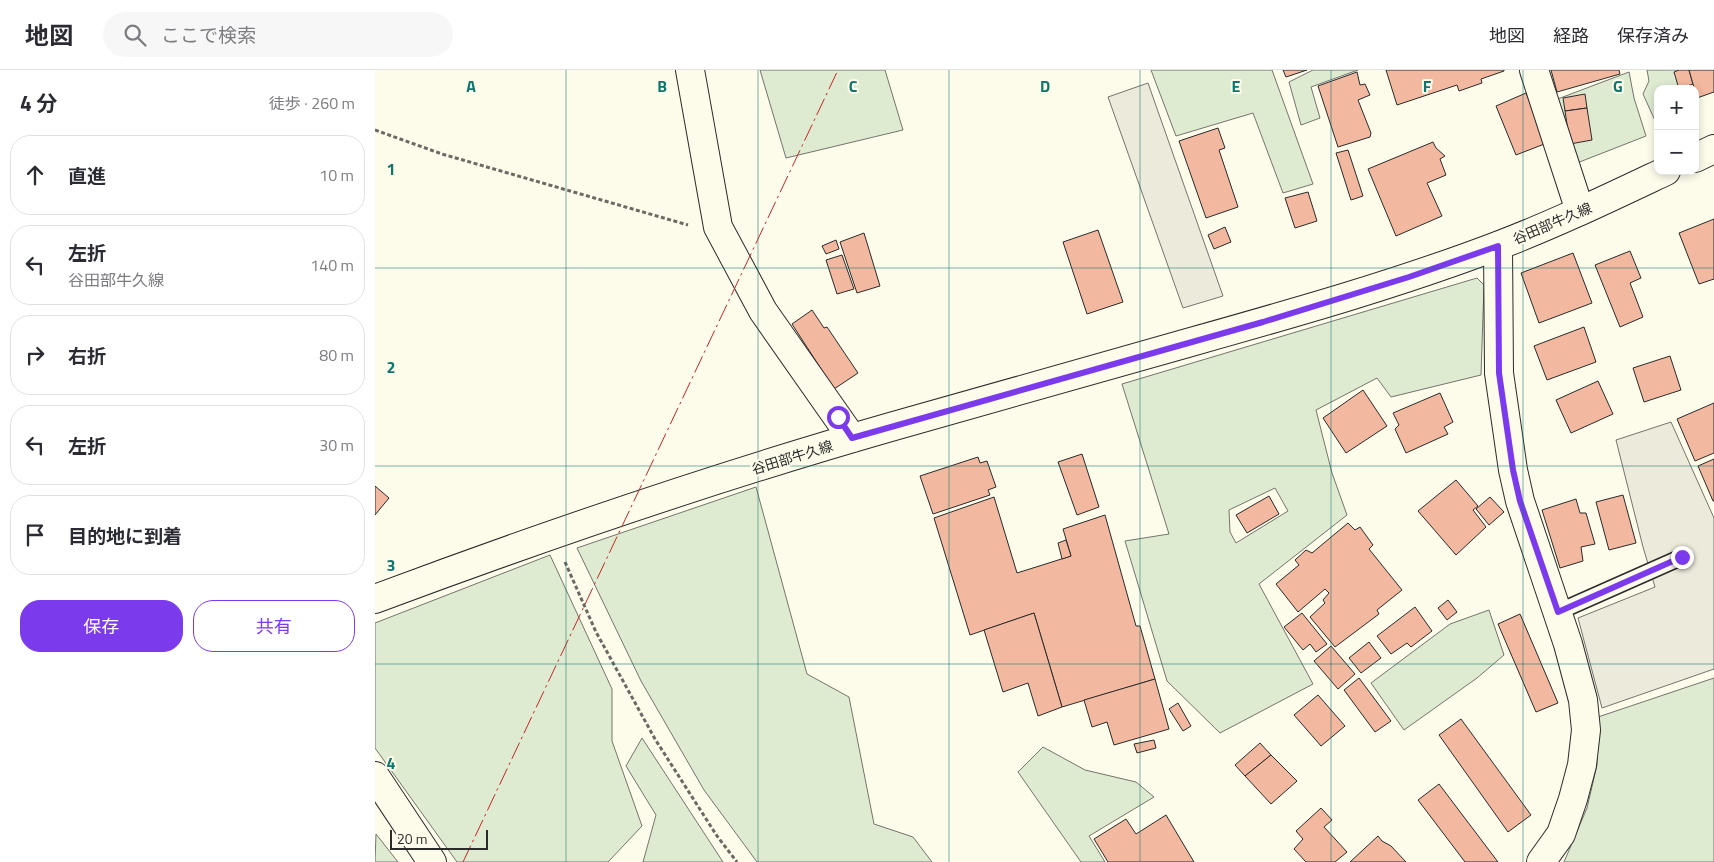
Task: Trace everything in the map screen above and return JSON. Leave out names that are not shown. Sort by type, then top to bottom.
[{"type":"main road","points":[[689,70],[718,227],[763,311],[852,438]]},
{"type":"main road","points":[[1535,70],[1581,212]]},
{"type":"main road","points":[[1699,156],[1714,149]]},
{"type":"main road","name":"谷田部牛久線","points":[[375,599],[553,534],[852,438],[1263,322],[1409,277],[1498,246],[1581,212],[1659,175]]},
{"type":"main road","points":[[1498,246],[1499,373],[1513,470],[1520,501],[1558,612],[1583,700],[1585,730],[1581,765],[1573,799],[1561,834],[1541,862]]},
{"type":"main road","points":[[375,776],[432,862]]},
{"type":"lane","points":[[1558,612],[1682,557]]},
{"type":"path","points":[[375,130],[442,154],[697,228],[718,227]]},
{"type":"path","points":[[553,534],[596,632],[655,739],[717,836],[737,862]]},
{"type":"green space","points":[[760,70],[885,70],[903,130],[786,158]]},
{"type":"green space","points":[[1151,70],[1272,70],[1313,184],[1283,193],[1253,113],[1176,136]]},
{"type":"green space","points":[[1313,70],[1358,70],[1311,87],[1320,118],[1301,125],[1289,82]]},
{"type":"green space","points":[[1647,70],[1682,70],[1687,85],[1654,85],[1654,118],[1643,94],[1649,81]]},
{"type":"green space","points":[[1629,72],[1634,98],[1646,136],[1577,163],[1555,100]]},
{"type":"green space","points":[[1477,278],[1484,285],[1481,375],[1391,397],[1377,378],[1316,410],[1332,473],[1347,515],[1259,584],[1313,684],[1220,733],[1167,681],[1125,541],[1169,534],[1122,384]],"holes":[[[1275,488],[1288,511],[1236,543],[1230,532],[1229,510]]]},
{"type":"green space","points":[[756,487],[807,674],[849,697],[874,824],[913,837],[932,862],[757,862],[704,790],[641,681],[577,548]]},
{"type":"green space","points":[[550,555],[612,689],[612,741],[642,826],[608,862],[457,862],[375,748],[375,623]]},
{"type":"green space","points":[[1489,610],[1504,655],[1477,678],[1404,730],[1371,683],[1450,624]]},
{"type":"green space","points":[[1714,678],[1714,862],[1564,862],[1587,808],[1597,765],[1598,717]]},
{"type":"green space","points":[[642,738],[723,862],[643,862],[656,815],[626,766]]},
{"type":"green space","points":[[1043,747],[1085,770],[1136,782],[1154,797],[1089,836],[1105,862],[1081,862],[1018,772]]},
{"type":"green space","points":[[376,834],[398,862],[375,862]]},
{"type":"shaded area","points":[[1148,83],[1223,296],[1183,308],[1108,97]]},
{"type":"shaded area","points":[[1671,422],[1714,518],[1714,669],[1602,708],[1578,618],[1655,587],[1616,440]]},
{"type":"building","points":[[1283,70],[1307,70],[1286,77]]},
{"type":"building","points":[[1386,70],[1504,71],[1481,79],[1482,83],[1459,91],[1457,85],[1397,105]]},
{"type":"building","points":[[1551,70],[1619,70],[1620,74],[1557,92]]},
{"type":"building","points":[[1689,70],[1693,84],[1678,85],[1674,72]]},
{"type":"building","points":[[1689,70],[1714,70],[1714,92],[1699,97],[1699,85],[1693,85]]},
{"type":"building","points":[[1357,72],[1360,85],[1365,84],[1370,95],[1358,100],[1371,133],[1370,137],[1338,147],[1318,86]]},
{"type":"building","points":[[1526,93],[1547,143],[1516,155],[1496,106]]},
{"type":"building","points":[[1585,94],[1587,108],[1565,111],[1563,98]]},
{"type":"building","points":[[1587,108],[1592,140],[1570,144],[1565,111]]},
{"type":"building","points":[[1218,128],[1225,148],[1219,150],[1238,207],[1206,218],[1179,141]]},
{"type":"building","points":[[1433,142],[1436,148],[1445,156],[1440,159],[1446,175],[1427,183],[1442,216],[1396,236],[1368,169]]},
{"type":"building","points":[[1348,150],[1363,196],[1351,200],[1336,153]]},
{"type":"building","points":[[1308,192],[1317,221],[1295,228],[1285,198]]},
{"type":"building","points":[[1714,219],[1714,279],[1699,284],[1679,233]]},
{"type":"building","points":[[1225,227],[1231,242],[1214,249],[1208,235]]},
{"type":"building","points":[[1098,230],[1123,302],[1087,314],[1063,242]]},
{"type":"building","points":[[864,233],[880,286],[857,293],[840,242]]},
{"type":"building","points":[[836,240],[839,249],[826,254],[822,246]]},
{"type":"building","points":[[1630,251],[1641,278],[1630,283],[1643,317],[1620,327],[1595,265]]},
{"type":"building","points":[[1573,253],[1592,303],[1539,323],[1521,273]]},
{"type":"building","points":[[842,255],[854,289],[837,294],[826,260]]},
{"type":"building","points":[[812,310],[824,328],[827,327],[858,373],[834,389],[792,324]]},
{"type":"building","points":[[1584,327],[1596,362],[1547,380],[1534,346]]},
{"type":"building","points":[[1670,356],[1681,390],[1644,402],[1633,368]]},
{"type":"building","points":[[1598,381],[1613,414],[1571,433],[1556,400]]},
{"type":"building","points":[[1363,390],[1387,426],[1346,453],[1323,418]]},
{"type":"building","points":[[1440,393],[1453,422],[1444,427],[1448,434],[1406,453],[1395,429],[1399,425],[1393,413]]},
{"type":"building","points":[[1714,403],[1714,453],[1695,461],[1677,419]]},
{"type":"building","points":[[1082,454],[1099,507],[1077,515],[1058,462]]},
{"type":"building","points":[[978,457],[980,463],[987,461],[996,487],[988,490],[990,495],[933,514],[920,476]]},
{"type":"building","points":[[1714,459],[1714,501],[1713,501],[1698,466]]},
{"type":"building","points":[[1456,480],[1478,506],[1473,510],[1486,527],[1456,555],[1418,511]]},
{"type":"building","points":[[375,486],[389,498],[375,515]]},
{"type":"building","points":[[1623,495],[1636,543],[1609,550],[1596,502]]},
{"type":"building","points":[[1269,496],[1279,514],[1247,533],[1236,515]]},
{"type":"building","points":[[994,497],[1017,573],[1071,556],[1063,529],[1105,515],[1136,626],[1140,626],[1155,679],[1062,707],[1034,613],[970,635],[934,518]]},
{"type":"building","points":[[1490,497],[1504,512],[1489,525],[1476,509]]},
{"type":"building","points":[[1576,499],[1580,513],[1586,513],[1595,544],[1581,547],[1583,561],[1560,568],[1542,510]]},
{"type":"building","points":[[1348,523],[1355,530],[1360,527],[1373,545],[1369,549],[1402,590],[1377,610],[1379,614],[1335,647],[1310,617],[1325,603],[1323,600],[1329,593],[1325,589],[1298,612],[1276,584],[1299,565],[1295,560],[1306,550],[1312,553]]},
{"type":"building","points":[[1066,540],[1071,556],[1062,559],[1058,543]]},
{"type":"building","points":[[1448,600],[1457,612],[1447,620],[1438,608]]},
{"type":"building","points":[[1415,607],[1432,631],[1411,647],[1407,643],[1391,654],[1377,636]]},
{"type":"building","points":[[1034,613],[1062,707],[1038,716],[1028,683],[1003,692],[984,630]]},
{"type":"building","points":[[1302,613],[1327,644],[1316,652],[1310,644],[1303,650],[1284,627]]},
{"type":"building","points":[[1520,614],[1558,703],[1536,712],[1498,624]]},
{"type":"building","points":[[1369,642],[1381,658],[1361,673],[1349,658]]},
{"type":"building","points":[[1331,646],[1355,674],[1338,689],[1314,661]]},
{"type":"building","points":[[1359,678],[1391,721],[1375,732],[1344,690]]},
{"type":"building","points":[[1155,679],[1169,729],[1114,745],[1107,722],[1092,727],[1084,700]]},
{"type":"building","points":[[1318,695],[1345,726],[1321,746],[1294,715]]},
{"type":"building","points":[[1178,703],[1191,726],[1183,731],[1169,709]]},
{"type":"building","points":[[1461,719],[1531,815],[1508,832],[1439,735]]},
{"type":"building","points":[[1154,740],[1156,748],[1137,753],[1134,744]]},
{"type":"building","points":[[1260,743],[1271,755],[1245,776],[1235,765]]},
{"type":"building","points":[[1271,755],[1297,781],[1271,804],[1245,776]]},
{"type":"building","points":[[1439,784],[1498,862],[1465,862],[1418,800]]},
{"type":"building","points":[[1321,808],[1332,820],[1324,827],[1347,852],[1335,862],[1306,862],[1294,849],[1303,839],[1296,831]]},
{"type":"building","points":[[1166,815],[1194,862],[1108,862],[1094,839],[1126,819],[1136,834]]},
{"type":"building","points":[[1378,836],[1382,841],[1391,846],[1406,862],[1350,862]]},
{"type":"power","points":[[463,862],[838,70]]},
{"type":"route","points":[[838,417],[852,438],[1263,322],[1409,277],[1498,246],[1499,373],[1513,470],[1520,501],[1558,612],[1682,557]]}]
